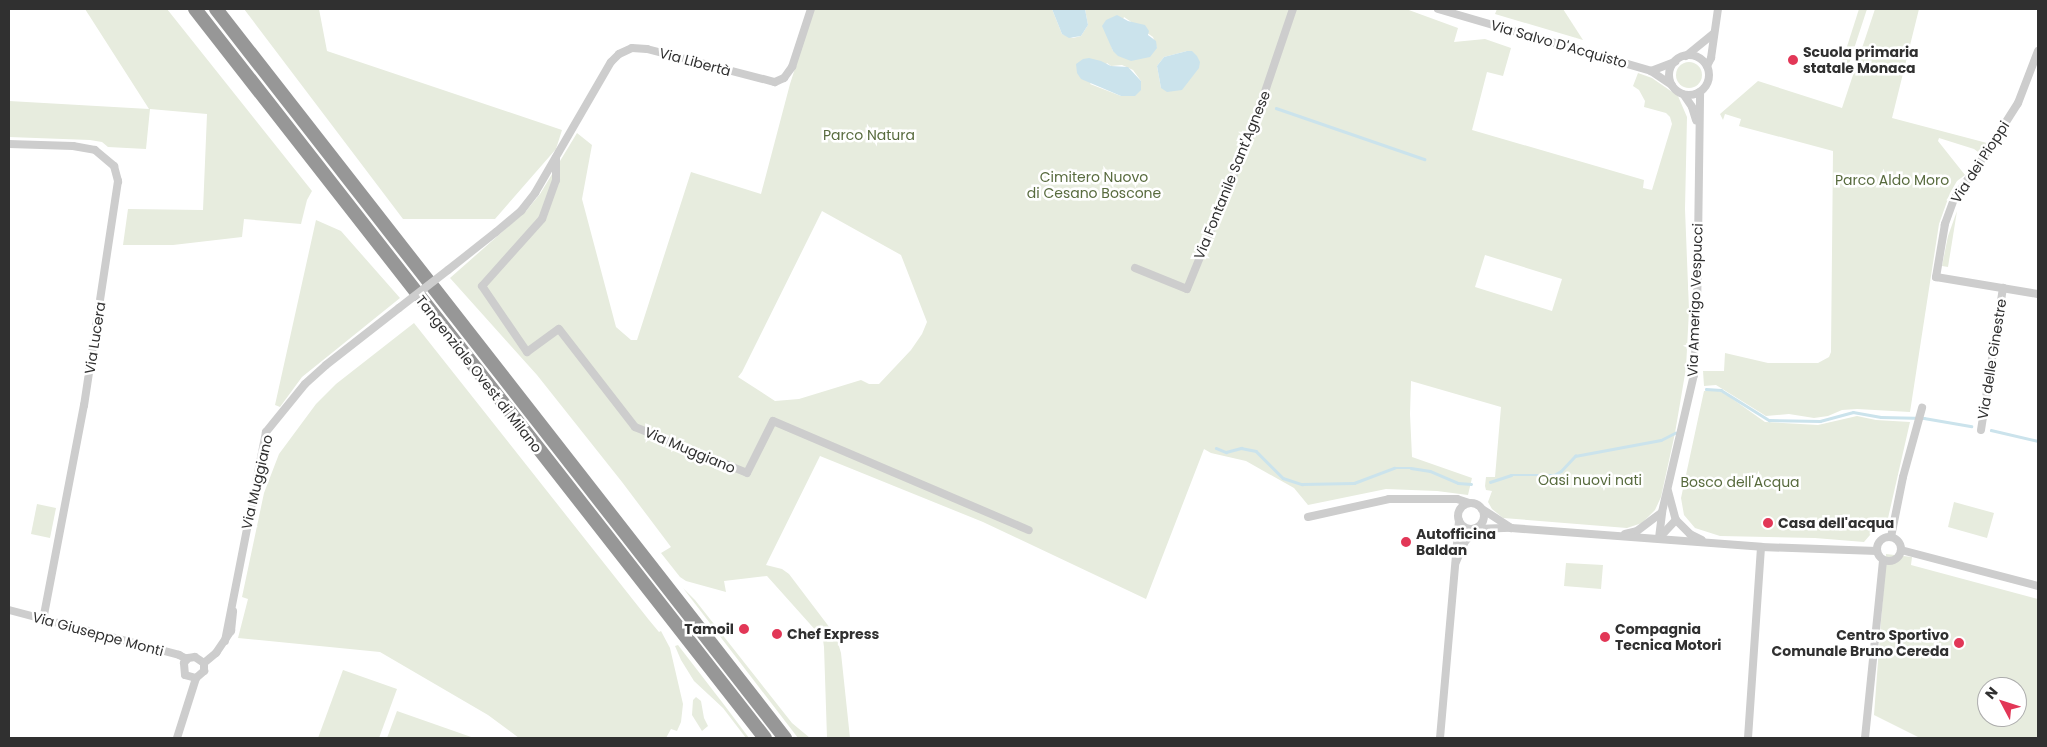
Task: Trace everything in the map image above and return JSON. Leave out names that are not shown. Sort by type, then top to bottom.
[{"type":"highway","name":"Tangenziale Ovest di Milano","points":[[195,9],[765,738]]},
{"type":"highway","name":"Tangenziale Ovest di Milano","points":[[216,9],[785,738]]},
{"type":"street","name":"Via Libertà","points":[[573,129],[611,62],[619,54],[632,48],[647,49],[770,82],[780,81],[792,66],[811,9]]},
{"type":"street","name":"Via Fontanile Sant'Agnese","points":[[1135,268],[1187,289],[1238,161],[1245,148],[1293,9]]},
{"type":"street","name":"Via Salvo D'Acquisto","points":[[1438,9],[1651,71],[1672,85]]},
{"type":"street","name":"Via Amerigo Vespucci","points":[[1659,538],[1662,512],[1694,375],[1697,315],[1700,92],[1709,81],[1708,66],[1711,58],[1718,9]]},
{"type":"street","points":[[1651,71],[1676,62],[1713,34]]},
{"type":"street","name":"Via dei Pioppi","points":[[2003,288],[1936,277],[1945,224],[1954,199],[1985,156],[2018,103],[2038,51]]},
{"type":"street","points":[[1686,56],[1699,58],[1708,66]]},
{"type":"street","points":[[1672,85],[1670,70],[1676,62]]},
{"type":"street","name":"Via Amerigo Vespucci","points":[[1672,85],[1684,95],[1692,108],[1699,138]]},
{"type":"street","points":[[1684,95],[1700,92]]},
{"type":"street","name":"Via Muggiano","points":[[176,738],[196,678],[204,672],[204,663],[216,653],[231,631],[234,614],[232,602],[266,432],[305,384],[326,365],[448,270],[521,210],[573,129]]},
{"type":"street","name":"Via Lucera","points":[[9,144],[73,146],[95,150],[114,166],[118,181],[84,405],[43,619]]},
{"type":"street","name":"Via Muggiano","points":[[556,158],[556,180],[542,219],[482,286],[527,352],[559,329],[635,427],[747,473],[773,422],[1029,530]]},
{"type":"street","points":[[2003,288],[2038,294]]},
{"type":"street","name":"Via delle Ginestre","points":[[1981,430],[2003,288]]},
{"type":"street","points":[[1891,537],[1903,477],[1922,408]]},
{"type":"street","points":[[1668,490],[1676,520],[1690,534],[1706,542]]},
{"type":"street","points":[[1308,517],[1378,501],[1457,499],[1477,504],[1511,528]]},
{"type":"street","points":[[1442,500],[1452,506],[1467,529],[1511,528],[1761,547],[1877,551]]},
{"type":"street","points":[[1440,738],[1456,562],[1458,517],[1462,506],[1469,503]]},
{"type":"street","points":[[1456,562],[1464,543],[1483,521],[1482,509]]},
{"type":"street","points":[[1618,536],[1637,531],[1662,512]]},
{"type":"street","points":[[1659,538],[1676,520]]},
{"type":"street","points":[[1865,738],[1883,560],[1877,551],[1880,540],[1891,537],[1898,540],[1902,550]]},
{"type":"street","points":[[1748,738],[1761,547]]},
{"type":"street","points":[[1883,560],[1895,560],[1902,550]]},
{"type":"street","points":[[1902,550],[2038,586]]},
{"type":"street","name":"Via Giuseppe Monti","points":[[9,610],[186,659]]},
{"type":"street","points":[[196,678],[190,678],[184,673],[183,665],[186,659],[197,657],[204,663]]},
{"type":"green space","points":[[85,9],[167,9],[312,191],[307,200],[301,224],[244,219],[242,237],[173,245],[123,245],[128,209],[203,210],[207,114],[150,109],[146,149],[108,147],[102,142],[90,140],[9,137],[9,101],[149,109]]},
{"type":"green space","points":[[244,9],[319,9],[327,51],[562,130],[556,149],[495,219],[403,219]]},
{"type":"green space","points":[[814,9],[1052,9],[1062,34],[1073,38],[1081,36],[1088,25],[1085,9],[1406,9],[1458,28],[1454,42],[1485,39],[1511,48],[1503,76],[1487,72],[1472,130],[1644,180],[1643,188],[1652,190],[1672,124],[1670,117],[1666,113],[1644,107],[1645,101],[1639,90],[1633,86],[1638,73],[1652,78],[1678,96],[1687,117],[1685,209],[1689,310],[1686,368],[1675,433],[1661,497],[1655,510],[1642,523],[1627,528],[1503,518],[1492,509],[1488,502],[1492,491],[1486,490],[1485,486],[1486,477],[1495,477],[1501,407],[1411,381],[1412,457],[1472,478],[1468,495],[1437,491],[1386,489],[1308,505],[1294,488],[1246,461],[1211,453],[1204,449],[1146,599],[983,522],[820,456],[766,565],[782,569],[789,574],[836,636],[841,653],[850,738],[827,738],[824,647],[823,640],[818,633],[767,576],[724,581],[726,592],[686,581],[680,577],[661,553],[671,547],[622,482],[537,375],[450,278],[526,211],[540,194],[577,133],[592,145],[582,199],[616,327],[631,340],[637,340],[691,172],[761,194],[790,84]],"holes":[[[1124,17],[1153,37],[1157,48],[1113,51],[1111,45]],[[1187,51],[1161,88],[1157,66],[1164,57]],[[1107,63],[1111,66],[1122,65],[1133,70],[1141,81],[1121,96],[1090,84]],[[822,211],[901,255],[927,322],[922,334],[911,350],[879,384],[869,384],[861,380],[799,399],[775,401],[738,377]],[[1485,255],[1562,279],[1552,311],[1475,287]]]},
{"type":"green space","points":[[1497,9],[1563,9],[1583,40],[1495,14]]},
{"type":"green space","points":[[1859,9],[1867,9],[1849,64],[1842,62]]},
{"type":"green space","name":"Parco Aldo Moro","points":[[1875,9],[1919,9],[1892,118],[1987,143],[1981,154],[1974,149],[1939,138],[1938,141],[1965,175],[1957,181],[1950,193],[1939,224],[1910,412],[1857,409],[1842,410],[1828,416],[1814,418],[1789,414],[1766,416],[1716,385],[1704,386],[1703,371],[1724,371],[1725,353],[1768,363],[1818,363],[1829,357],[1831,352],[1833,151],[1739,126],[1741,119],[1725,114],[1723,120],[1720,114],[1758,81],[1842,108]]},
{"type":"green space","points":[[1689,62],[1699,65],[1702,75],[1699,85],[1689,88],[1679,85],[1676,75],[1679,65]]},
{"type":"green space","points":[[1957,211],[1948,267],[1942,266],[1948,236]]},
{"type":"green space","points":[[316,220],[341,231],[400,298],[302,377],[280,407],[275,405]]},
{"type":"green space","points":[[414,323],[649,620],[659,632],[661,631],[670,648],[683,704],[681,722],[677,731],[671,729],[666,738],[519,738],[488,715],[380,652],[238,638],[248,599],[242,597],[264,493],[279,454],[316,404],[336,384]]},
{"type":"green space","name":"Bosco dell'Acqua","points":[[1715,390],[1724,393],[1765,422],[1818,425],[1857,416],[1876,420],[1910,422],[1886,527],[1876,528],[1864,542],[1815,538],[1720,536],[1695,528],[1684,515],[1681,498],[1704,391]]},
{"type":"green space","points":[[1954,502],[1994,513],[1987,538],[1948,527]]},
{"type":"green space","points":[[37,504],[56,508],[50,538],[31,534]]},
{"type":"green space","name":"Centro Sportivo Comunale Bruno Cereda","points":[[1886,554],[1912,557],[1911,565],[2038,599],[2038,738],[1920,738],[1874,715]]},
{"type":"green space","points":[[1566,563],[1603,565],[1601,589],[1564,586]]},
{"type":"green space","points":[[683,588],[695,600],[792,723],[810,738],[798,738]]},
{"type":"green space","points":[[678,645],[749,738],[746,738],[723,708],[694,681],[681,660],[675,646]]},
{"type":"green space","points":[[343,670],[397,689],[379,738],[318,738]]},
{"type":"green space","points":[[696,697],[701,701],[704,718],[708,726],[702,731],[692,715],[693,700]]},
{"type":"green space","points":[[397,711],[474,738],[387,738]]},
{"type":"water","points":[[1052,9],[1085,9],[1088,25],[1081,36],[1069,38],[1062,34]]},
{"type":"water","points":[[1117,15],[1128,21],[1145,25],[1149,31],[1148,35],[1156,41],[1157,48],[1150,57],[1131,61],[1118,56],[1113,51],[1102,26],[1106,20]]},
{"type":"water","points":[[1192,51],[1197,56],[1200,62],[1199,68],[1182,90],[1167,92],[1161,88],[1157,66],[1164,57]]},
{"type":"water","points":[[1089,58],[1111,66],[1128,67],[1141,81],[1141,90],[1135,96],[1121,96],[1081,79],[1077,73],[1076,64],[1083,59]]},
{"type":"waterway","points":[[1276,108],[1424,159]]},
{"type":"waterway","points":[[1706,389],[1721,390],[1769,420],[1820,421],[1853,412],[1881,417],[1924,418],[1971,426]]},
{"type":"waterway","points":[[1991,430],[2038,441]]},
{"type":"waterway","points":[[1490,482],[1511,475],[1554,475],[1561,471],[1575,456],[1661,440],[1675,433]]},
{"type":"waterway","points":[[1216,448],[1226,452],[1241,448],[1256,451],[1283,478],[1302,484],[1354,483],[1394,468],[1430,471],[1458,483],[1471,484]]},
{"type":"place","name":"Scuola primaria statale Monaca","points":[[1793,60]]},
{"type":"place","name":"Casa dell'acqua","points":[[1768,523]]},
{"type":"place","name":"Autofficina Baldan","points":[[1406,542]]},
{"type":"place","name":"Tamoil","points":[[744,629]]},
{"type":"place","name":"Chef Express","points":[[777,634]]},
{"type":"place","name":"Compagnia Tecnica Motori","points":[[1605,637]]},
{"type":"place","name":"Centro Sportivo Comunale Bruno Cereda","points":[[1959,643]]},
{"type":"park label","name":"Parco Natura","points":[[869,135]]},
{"type":"park label","name":"Cimitero Nuovo di Cesano Boscone","points":[[1094,186]]},
{"type":"park label","name":"Oasi nuovi nati","points":[[1590,480]]}]
